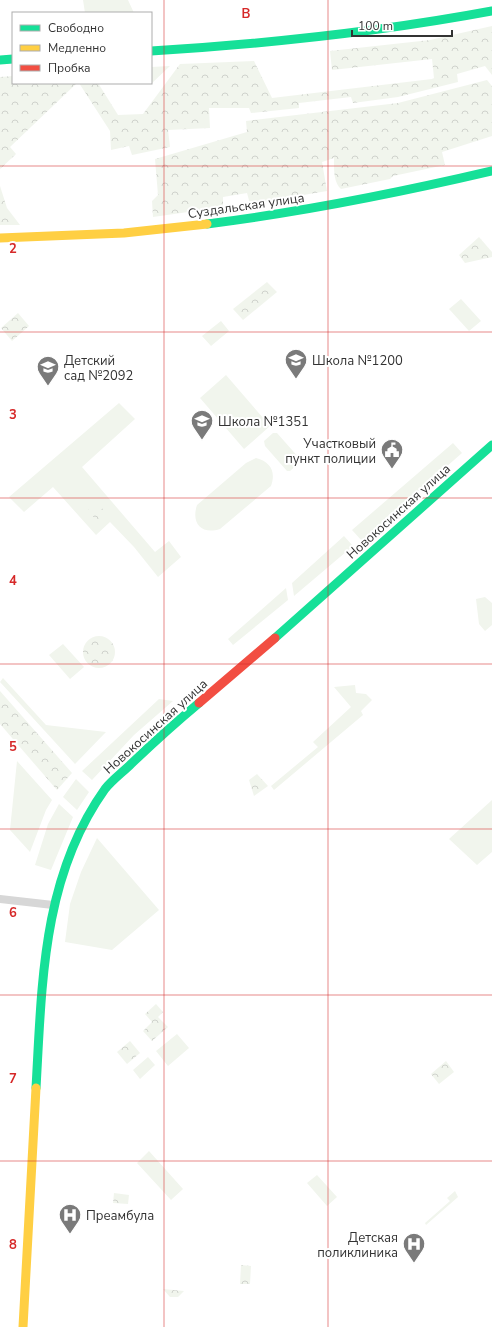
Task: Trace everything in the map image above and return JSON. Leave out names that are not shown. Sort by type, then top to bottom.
[{"type":"street","points":[[152,51],[332,35],[418,24],[492,11]]},
{"type":"street","points":[[1,60],[12,59]]},
{"type":"street","name":"Суздальская улица","points":[[0,238],[127,233],[247,219],[345,203],[492,171]]},
{"type":"street","name":"Новокосинская улица","points":[[23,1327],[41,999],[46,948],[53,906],[66,865],[81,828],[106,788],[164,732],[264,648],[492,445]]},
{"type":"street","points":[[0,899],[53,906]]},
{"type":"green space","points":[[83,0],[128,0],[134,12],[85,12]]},
{"type":"green space","points":[[492,26],[492,75],[485,66],[457,74],[458,82],[398,97],[353,103],[351,97],[299,103],[299,108],[251,113],[249,108],[209,108],[210,128],[168,130],[170,147],[132,155],[129,146],[111,150],[110,131],[80,84],[99,84],[118,115],[143,114],[180,64],[254,61],[272,98],[432,79],[434,78],[432,59],[332,70],[330,51],[430,40]]},
{"type":"green space","points":[[170,66],[152,83],[152,67]]},
{"type":"green space","points":[[12,76],[12,84],[76,84],[10,147],[16,154],[0,169],[0,77]]},
{"type":"green space","points":[[487,80],[492,86],[492,136],[442,152],[445,165],[393,176],[390,179],[341,189],[335,178],[334,158],[322,162],[327,191],[250,204],[247,193],[223,197],[223,207],[153,217],[152,201],[158,195],[155,159],[247,132],[246,121],[398,103]]},
{"type":"green space","points":[[0,186],[7,208],[20,225],[0,225]]},
{"type":"green space","points":[[479,237],[492,252],[492,257],[465,263],[459,255]]},
{"type":"green space","points":[[267,282],[277,292],[243,320],[233,309]]},
{"type":"green space","points":[[461,299],[481,321],[469,331],[449,309]]},
{"type":"green space","points":[[18,313],[29,326],[12,341],[1,328]]},
{"type":"green space","points":[[221,321],[229,331],[211,346],[202,336]]},
{"type":"green space","points":[[226,375],[270,426],[244,449],[200,398]]},
{"type":"green space","points":[[119,403],[135,419],[82,467],[155,552],[169,541],[181,557],[158,577],[134,547],[110,522],[96,535],[53,487],[24,512],[9,497]]},
{"type":"green space","points":[[273,433],[277,433],[300,459],[300,462],[290,471],[287,471],[265,446],[264,441]]},
{"type":"green space","points":[[453,443],[462,453],[362,541],[352,530]]},
{"type":"green space","points":[[256,458],[265,462],[271,468],[273,476],[271,486],[220,529],[208,530],[199,526],[195,517],[197,505],[246,463]]},
{"type":"green space","points":[[97,502],[109,517],[100,525],[88,510]]},
{"type":"green space","points":[[344,536],[353,546],[294,596],[292,583]]},
{"type":"green space","points":[[286,588],[288,600],[233,645],[228,639]]},
{"type":"green space","points":[[485,597],[492,603],[492,625],[485,631],[479,624],[476,599]]},
{"type":"green space","points":[[96,636],[102,636],[112,643],[115,652],[114,658],[108,665],[102,668],[96,668],[86,661],[83,655],[83,649],[90,639]]},
{"type":"green space","points":[[63,644],[84,667],[70,679],[49,655]]},
{"type":"green space","points":[[3,678],[46,725],[106,732],[75,764],[0,682]]},
{"type":"green space","points":[[355,685],[356,693],[366,694],[372,700],[361,711],[363,715],[274,790],[271,786],[318,747],[313,742],[351,707],[334,687]]},
{"type":"green space","points":[[0,691],[72,773],[57,790],[0,724]]},
{"type":"green space","points":[[159,699],[173,701],[134,735],[92,780],[82,771]]},
{"type":"green space","points":[[17,761],[52,800],[46,810],[30,852],[10,830]]},
{"type":"green space","points":[[257,774],[268,786],[254,796],[249,780]]},
{"type":"green space","points":[[76,779],[89,792],[77,810],[63,797]]},
{"type":"green space","points":[[492,800],[492,852],[477,865],[449,839]]},
{"type":"green space","points":[[59,804],[73,817],[51,870],[35,865],[48,824]]},
{"type":"green space","points":[[97,838],[159,910],[112,950],[65,942],[70,904],[81,872]]},
{"type":"green space","points":[[156,1004],[163,1012],[158,1017],[168,1027],[152,1041],[143,1031],[152,1022],[145,1014]]},
{"type":"green space","points":[[177,1034],[189,1048],[168,1066],[156,1051]]},
{"type":"green space","points":[[130,1041],[140,1053],[127,1064],[117,1052]]},
{"type":"green space","points":[[148,1057],[155,1065],[140,1079],[133,1070]]},
{"type":"green space","points":[[446,1061],[454,1072],[439,1084],[431,1074]]},
{"type":"green space","points":[[149,1151],[183,1189],[171,1200],[137,1163]]},
{"type":"green space","points":[[317,1175],[337,1197],[327,1206],[307,1183]]},
{"type":"green space","points":[[455,1191],[458,1197],[426,1225],[425,1223],[450,1201],[447,1198]]},
{"type":"green space","points":[[114,1193],[129,1195],[128,1204],[113,1203]]},
{"type":"green space","points":[[241,1265],[251,1266],[250,1284],[240,1284]]},
{"type":"green space","points":[[163,1289],[184,1291],[178,1297],[170,1297]]},
{"type":"traffic: fast","points":[[152,51],[280,41],[365,31],[492,11]]},
{"type":"traffic: fast","points":[[0,60],[12,59]]},
{"type":"traffic: fast","points":[[207,224],[279,214],[350,201],[492,171]]},
{"type":"traffic: fast","points":[[275,638],[492,445]]},
{"type":"traffic: fast","points":[[36,1088],[40,1010],[49,932],[57,895],[68,858],[84,823],[105,789],[164,733],[199,703]]},
{"type":"traffic: slow","points":[[0,238],[124,233],[207,224]]},
{"type":"traffic: slow","points":[[23,1327],[36,1088]]},
{"type":"traffic: jam","points":[[199,703],[275,638]]},
{"type":"place","name":"Школа №1200","points":[[296,380]]},
{"type":"place","name":"Детский сад №2092","points":[[48,386]]},
{"type":"place","name":"Школа №1351","points":[[202,440]]},
{"type":"place","name":"Участковый пункт полиции","points":[[392,470]]},
{"type":"place","name":"Преамбула","points":[[70,1234]]},
{"type":"place","name":"Детская поликлиника","points":[[414,1264]]}]
